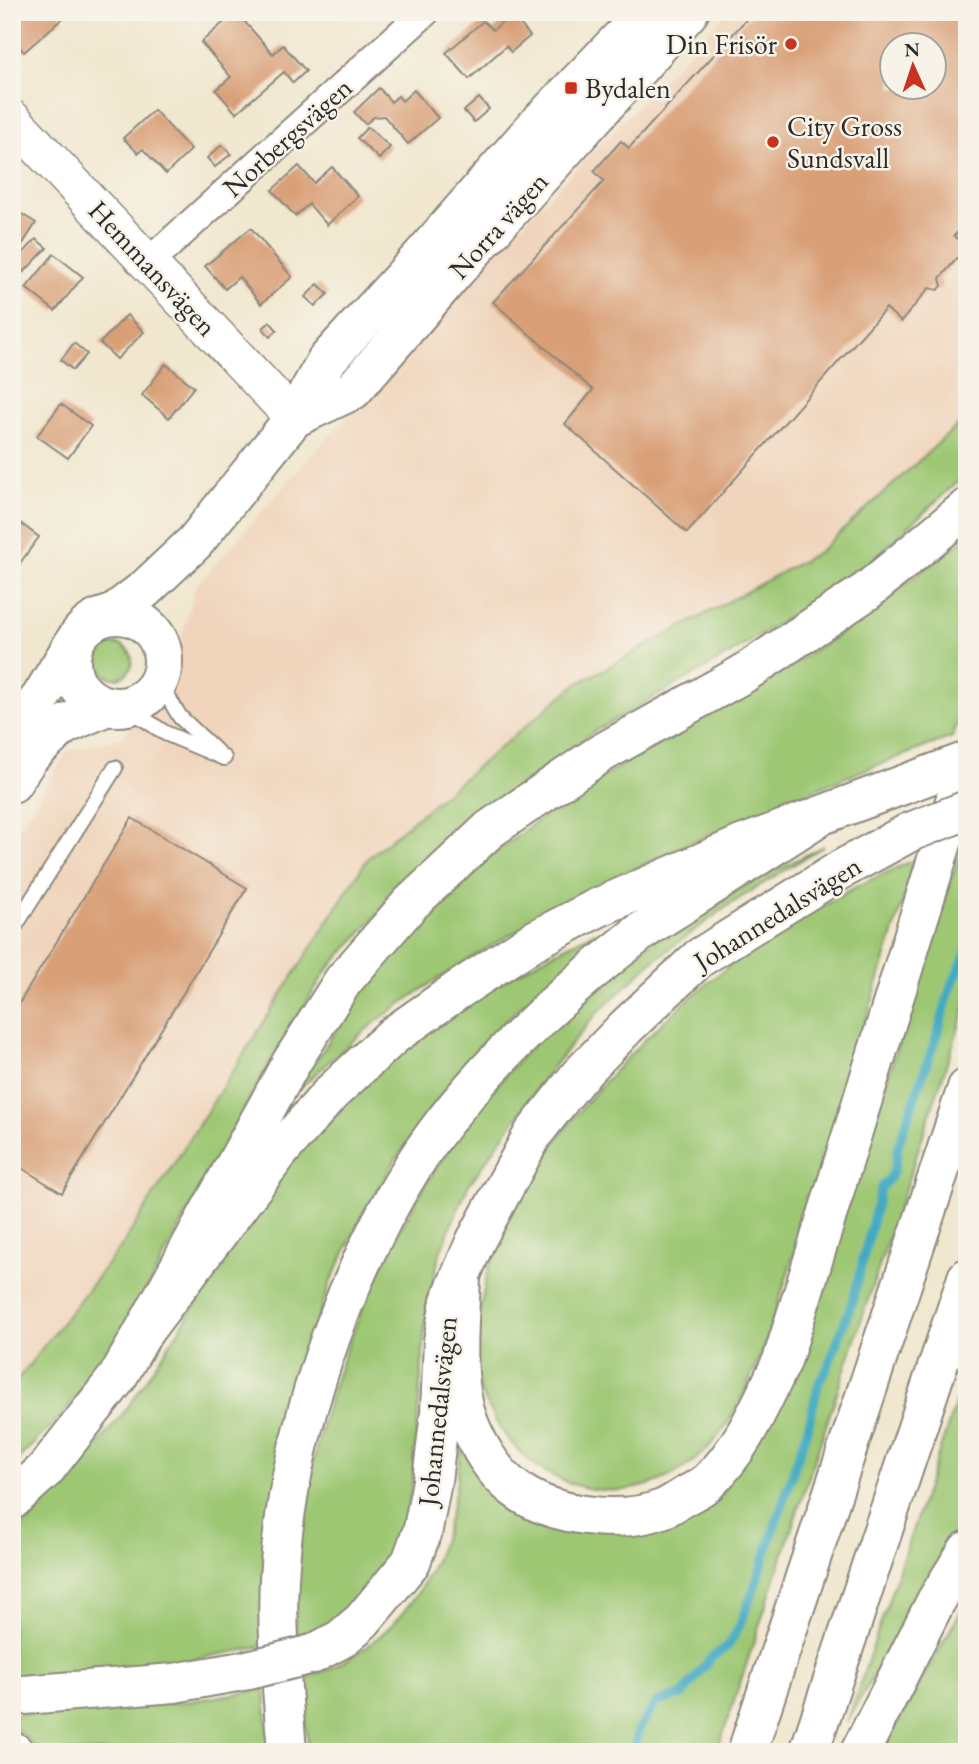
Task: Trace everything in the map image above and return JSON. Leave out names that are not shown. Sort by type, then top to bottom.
[{"type":"main road","name":"Norra vägen","points":[[111,615],[145,589],[195,542],[294,418],[326,361],[542,118],[646,12]]},
{"type":"main road","name":"Norra vägen","points":[[294,418],[353,390],[456,270],[690,12]]},
{"type":"main road","points":[[144,1331],[298,1052],[343,981],[410,904],[490,829],[600,754],[743,674],[856,598],[967,508]]},
{"type":"main road","name":"Norra vägen","points":[[160,664],[168,607],[195,542]]},
{"type":"main road","points":[[12,734],[41,697],[84,628],[111,615],[128,616],[142,622],[155,635],[160,664],[152,691],[142,699],[64,725],[29,757],[12,783]]},
{"type":"main road","points":[[75,641],[71,658],[73,675],[80,689],[92,700],[116,706]]},
{"type":"main road","points":[[461,1275],[459,1356],[461,1390],[469,1423],[490,1462],[514,1489],[550,1507],[588,1516],[624,1517],[662,1509],[706,1483],[742,1442],[782,1361],[967,762]]},
{"type":"main road","name":"Johannedalsvägen","points":[[12,1500],[45,1470],[117,1378],[144,1331],[280,1151],[331,1092],[394,1035],[533,941],[597,908],[672,873],[967,762]]},
{"type":"main road","name":"Johannedalsvägen","points":[[12,1696],[174,1683],[248,1670],[313,1654],[341,1639],[362,1621],[411,1562],[423,1529],[432,1481],[440,1412],[443,1341],[450,1301],[475,1242],[533,1134],[578,1077],[699,957],[842,869],[910,832],[967,810]]},
{"type":"main road","points":[[287,1752],[279,1643],[279,1578],[289,1497],[306,1417],[328,1344],[352,1287],[385,1217],[414,1165],[458,1106],[515,1042],[637,934],[815,819]]},
{"type":"main road","points":[[747,1752],[967,1088]]},
{"type":"main road","points":[[809,1752],[967,1279]]},
{"type":"main road","points":[[860,1752],[936,1601],[967,1551]]},
{"type":"street","name":"Norbergsvägen","points":[[148,262],[425,12]]},
{"type":"street","name":"Hemmansvägen","points":[[12,118],[294,418]]},
{"type":"lane","points":[[116,706],[165,733],[224,758],[180,717],[160,664]]},
{"type":"lane","points":[[12,931],[115,768]]},
{"type":"shaded area","points":[[728,12],[967,12],[967,417],[819,552],[575,685],[368,858],[123,1244],[12,1387],[12,839],[68,751],[122,738],[170,675],[196,586],[453,296]]},
{"type":"green space","points":[[967,417],[967,473],[859,572],[732,653],[590,734],[477,818],[401,889],[326,971],[271,1060],[120,1338],[62,1415],[12,1465],[12,1387],[123,1244],[368,858],[575,685],[819,552]]},
{"type":"green space","points":[[967,537],[967,695],[952,737],[734,823],[592,890],[457,967],[379,1019],[295,1092],[358,997],[405,936],[475,869],[527,828],[632,758],[827,643]]},
{"type":"green space","points":[[115,644],[127,649],[132,661],[127,673],[115,678],[103,673],[98,661],[103,649]]},
{"type":"green space","points":[[967,829],[967,1003],[717,1752],[309,1752],[299,1680],[328,1670],[362,1650],[392,1625],[410,1604],[425,1582],[445,1533],[461,1451],[466,1452],[487,1483],[665,1522],[795,1367]]},
{"type":"green space","points":[[824,846],[732,903],[653,961],[598,1012],[551,1069],[468,1186],[441,1249],[427,1305],[412,1485],[403,1536],[385,1573],[336,1622],[296,1637],[296,1574],[305,1504],[320,1433],[341,1363],[368,1295],[400,1229],[437,1166],[479,1107],[525,1053],[637,953],[709,906]]},
{"type":"green space","points":[[916,859],[768,1337],[731,1418],[721,1433],[696,1459],[668,1477],[639,1487],[609,1491],[581,1487],[553,1476],[529,1460],[507,1437],[483,1397],[476,1368],[478,1324],[490,1264],[507,1220],[532,1176],[597,1090],[674,1012],[713,979],[755,946],[869,880]]},
{"type":"green space","points":[[595,932],[597,936],[498,1028],[439,1099],[396,1159],[361,1219],[331,1281],[310,1342],[261,1647],[178,1662],[12,1680],[12,1534],[75,1470],[119,1419],[283,1171],[349,1098],[425,1034],[508,978]]},
{"type":"green space","points":[[967,1370],[967,1515],[847,1722]]},
{"type":"green space","points":[[967,1600],[967,1752],[883,1752],[891,1735]]},
{"type":"green space","points":[[265,1689],[269,1752],[40,1752],[14,1726],[13,1719],[18,1714],[185,1702]]},
{"type":"building","points":[[12,12],[58,12],[63,18],[24,52],[12,38]]},
{"type":"building","points":[[236,12],[273,54],[283,45],[306,71],[293,83],[284,72],[236,113],[216,90],[231,77],[201,42]]},
{"type":"building","points":[[753,12],[967,12],[967,222],[954,236],[967,247],[940,278],[942,286],[938,290],[929,288],[901,322],[886,308],[687,533],[565,424],[593,390],[493,302],[604,181],[594,171],[621,141],[629,148]]},
{"type":"building","points":[[512,14],[530,36],[511,52],[506,46],[469,79],[446,53],[483,21],[493,30]]},
{"type":"building","points":[[379,88],[391,102],[398,96],[402,101],[414,90],[438,118],[408,144],[384,116],[374,117],[365,124],[354,112]]},
{"type":"building","points":[[479,98],[489,109],[474,122],[464,111]]},
{"type":"building","points":[[154,110],[191,150],[166,174],[143,149],[138,153],[123,138]]},
{"type":"building","points":[[368,127],[390,147],[379,159],[357,138]]},
{"type":"building","points":[[222,145],[231,154],[215,167],[207,158]]},
{"type":"building","points":[[299,166],[314,183],[332,167],[358,196],[327,225],[309,204],[295,216],[272,190]]},
{"type":"building","points":[[12,208],[36,223],[17,253],[12,249]]},
{"type":"building","points":[[251,228],[292,277],[261,304],[239,277],[225,289],[205,266]]},
{"type":"building","points":[[36,239],[47,248],[24,272],[14,263]]},
{"type":"building","points":[[54,254],[83,277],[55,311],[26,288]]},
{"type":"building","points":[[318,284],[328,294],[315,306],[305,297]]},
{"type":"building","points":[[127,315],[144,332],[117,359],[100,343]]},
{"type":"building","points":[[270,322],[277,330],[270,337],[263,328]]},
{"type":"building","points":[[74,343],[87,354],[73,370],[61,360]]},
{"type":"building","points":[[166,364],[194,387],[169,418],[142,395]]},
{"type":"building","points":[[61,404],[91,426],[68,458],[37,436]]},
{"type":"building","points":[[12,517],[39,537],[12,574]]},
{"type":"building","points":[[132,818],[247,888],[62,1193],[12,1162],[12,1015]]},
{"type":"waterway","points":[[635,1752],[637,1732],[657,1702],[682,1695],[711,1658],[728,1646],[739,1627],[809,1424],[819,1382],[827,1369],[853,1299],[881,1187],[894,1171],[897,1149],[939,1029],[950,989],[967,947]]},
{"type":"place","name":"Din Frisör","points":[[791,44]]},
{"type":"place","name":"Bydalen","points":[[571,88]]},
{"type":"place","name":"City Gross Sundsvall","points":[[773,142]]}]
